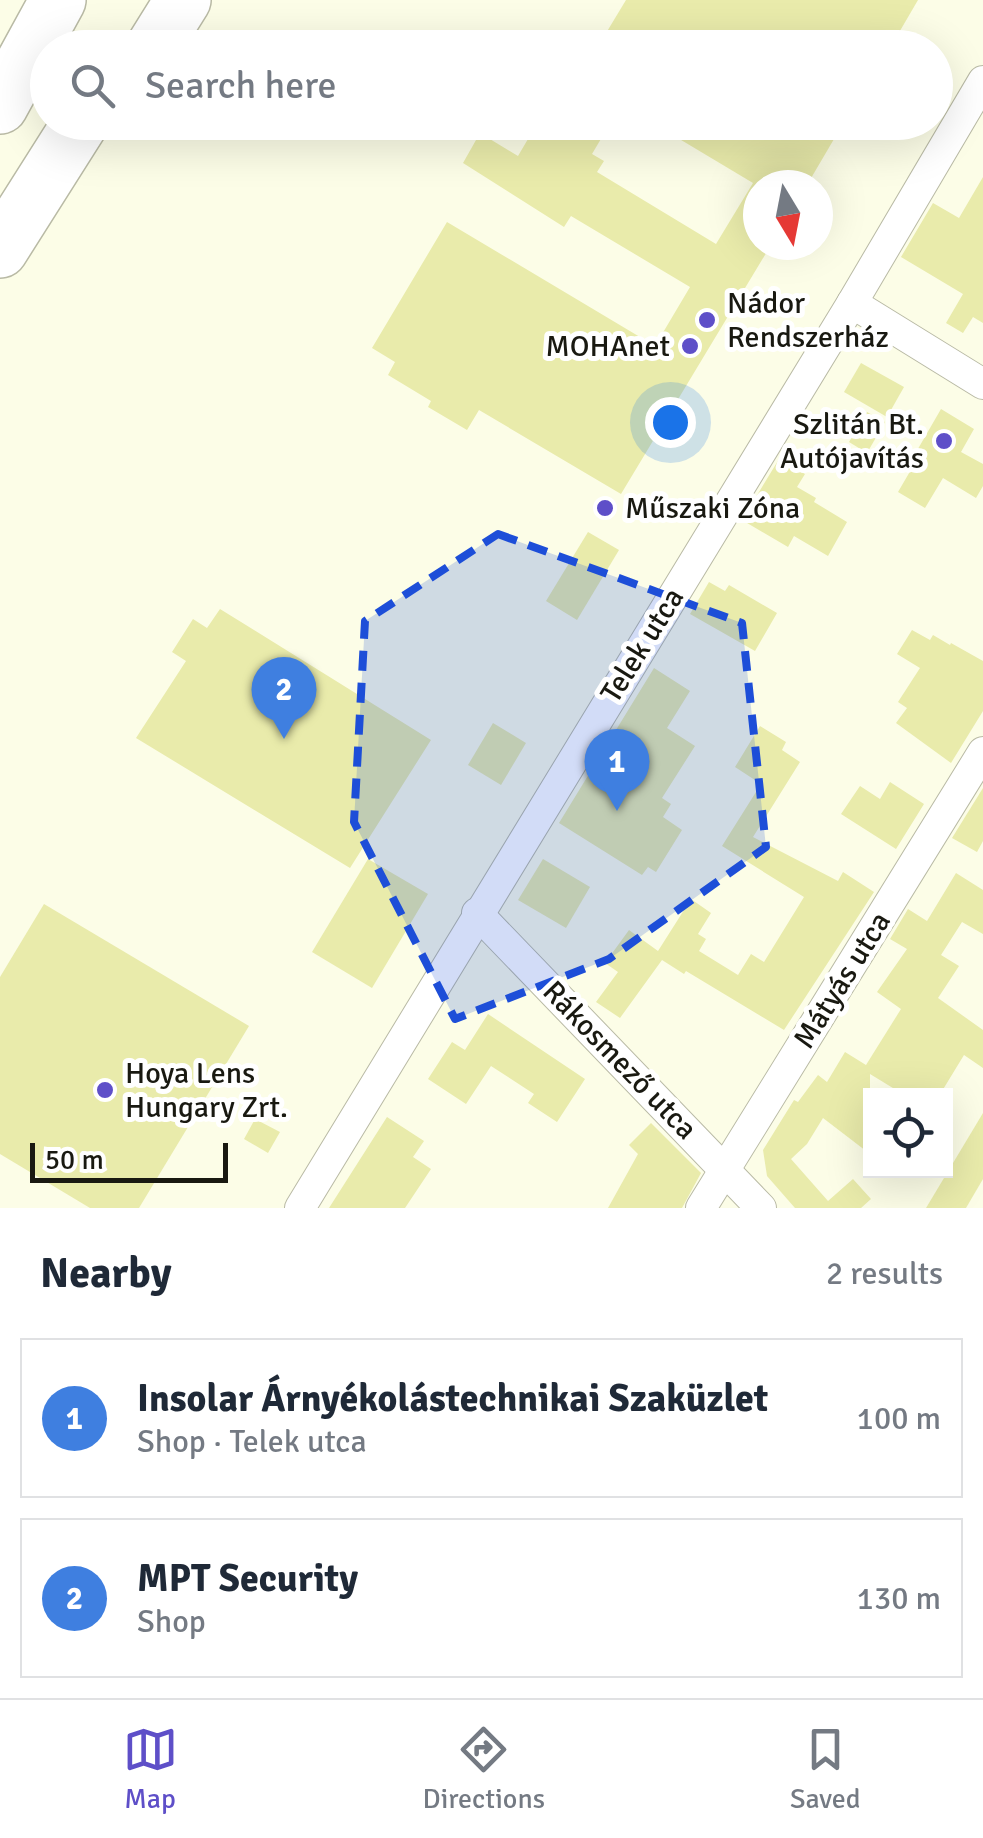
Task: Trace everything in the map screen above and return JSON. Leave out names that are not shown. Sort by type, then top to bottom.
[{"type":"highway","points":[[42,30],[58,0]]},
{"type":"highway","points":[[72,30],[90,0]]},
{"type":"highway","points":[[136,30],[154,0]]},
{"type":"highway","points":[[164,30],[183,0]]},
{"type":"highway","points":[[0,106],[30,51]]},
{"type":"highway","points":[[0,147],[30,98]]},
{"type":"highway","points":[[0,250],[70,140]]},
{"type":"street","name":"Telek utca","points":[[953,133],[983,82]]},
{"type":"street","name":"Telek utca","points":[[300,1208],[949,140]]},
{"type":"street","points":[[852,304],[983,384]]},
{"type":"street","name":"Mátyás utca","points":[[701,1208],[983,752]]},
{"type":"street","name":"Rákosmező utca","points":[[477,913],[761,1208]]},
{"type":"highlighted area","points":[[498,534],[742,623],[766,847],[609,959],[455,1019],[354,822],[365,621]]},
{"type":"building","points":[[626,0],[918,0],[900,30],[608,30]]},
{"type":"building","points":[[476,140],[492,140],[518,156],[527,140],[600,140],[592,154],[604,161],[597,172],[716,244],[743,199],[743,260],[762,260],[621,494],[479,410],[467,430],[428,407],[431,401],[388,375],[395,362],[372,348],[447,222],[655,346],[690,287],[571,216],[564,227],[463,163]]},
{"type":"building","points":[[681,140],[833,140],[816,170],[743,170],[743,177]]},
{"type":"building","points":[[983,177],[983,323],[973,317],[963,333],[946,323],[963,294],[901,257],[933,203],[959,218]]},
{"type":"building","points":[[861,363],[904,387],[887,417],[844,392]]},
{"type":"building","points":[[941,409],[974,429],[961,452],[983,464],[983,486],[976,498],[943,478],[925,508],[898,492]]},
{"type":"building","points":[[867,412],[885,422],[867,453],[849,442]]},
{"type":"building","points":[[779,459],[805,474],[797,487],[847,522],[828,556],[794,536],[788,547],[742,520]]},
{"type":"building","points":[[588,532],[619,550],[577,620],[546,601]]},
{"type":"building","points":[[709,582],[725,591],[729,585],[777,613],[755,651],[690,614]]},
{"type":"building","points":[[220,609],[431,740],[350,868],[136,738],[186,661],[172,652],[193,619],[207,628]]},
{"type":"building","points":[[912,630],[930,640],[933,635],[983,661],[983,711],[951,763],[896,723],[907,708],[898,702],[920,668],[897,654]]},
{"type":"building","points":[[654,668],[690,691],[667,728],[695,746],[662,798],[671,804],[663,817],[682,830],[656,872],[648,867],[642,875],[559,823]]},
{"type":"building","points":[[493,723],[526,743],[501,785],[468,765]]},
{"type":"building","points":[[760,726],[786,742],[782,750],[800,762],[753,837],[838,881],[843,872],[874,892],[784,1030],[662,960],[620,1018],[596,1002],[618,972],[605,963],[629,930],[658,951],[691,899],[711,913],[698,934],[706,939],[699,951],[738,975],[751,954],[764,962],[804,897],[722,846],[761,784],[735,767]]},
{"type":"building","points":[[890,782],[924,804],[896,849],[841,814],[860,786],[880,799]]},
{"type":"building","points":[[983,788],[983,841],[977,852],[952,838]]},
{"type":"building","points":[[368,859],[428,894],[372,988],[312,952]]},
{"type":"building","points":[[543,859],[590,887],[566,928],[518,900]]},
{"type":"building","points":[[956,873],[983,890],[983,934],[962,922],[941,955],[959,966],[938,998],[983,1030],[983,1068],[964,1055],[944,1088],[893,1088],[870,1074],[870,1088],[863,1088],[863,1149],[823,1118],[807,1144],[791,1159],[828,1201],[853,1179],[871,1199],[861,1208],[795,1208],[767,1176],[763,1150],[794,1100],[798,1102],[818,1075],[827,1082],[845,1052],[866,1065],[901,1009],[877,992],[907,949],[890,939],[908,909],[927,921]]},
{"type":"building","name":"Hoya Lens Hungary Zrt.","points":[[44,904],[249,1026],[139,1208],[90,1208],[0,1154],[0,977]]},
{"type":"building","points":[[488,1014],[585,1079],[557,1122],[528,1103],[534,1094],[491,1066],[466,1104],[428,1079],[452,1042],[465,1050]]},
{"type":"building","points":[[983,1113],[983,1179],[966,1208],[926,1208],[944,1178],[953,1178],[953,1163]]},
{"type":"building","points":[[387,1117],[424,1141],[413,1157],[431,1169],[405,1208],[329,1208]]},
{"type":"building","points":[[255,1119],[280,1132],[268,1153],[244,1139]]},
{"type":"building","points":[[651,1123],[701,1173],[682,1208],[608,1208],[638,1154],[629,1145]]},
{"type":"place","name":"Nádor Rendszerház","points":[[707,320]]},
{"type":"place","name":"MOHAnet","points":[[690,346]]},
{"type":"place","name":"Szlitán Bt. Autójavítás","points":[[944,441]]},
{"type":"place","name":"Műszaki Zóna","points":[[605,508]]},
{"type":"place","name":"MPT Security","points":[[284,739]]},
{"type":"place","name":"Insolar Árnyékolástechnikai Szaküzlet","points":[[617,811]]},
{"type":"place","name":"Hoya Lens Hungary Zrt.","points":[[105,1090]]}]
